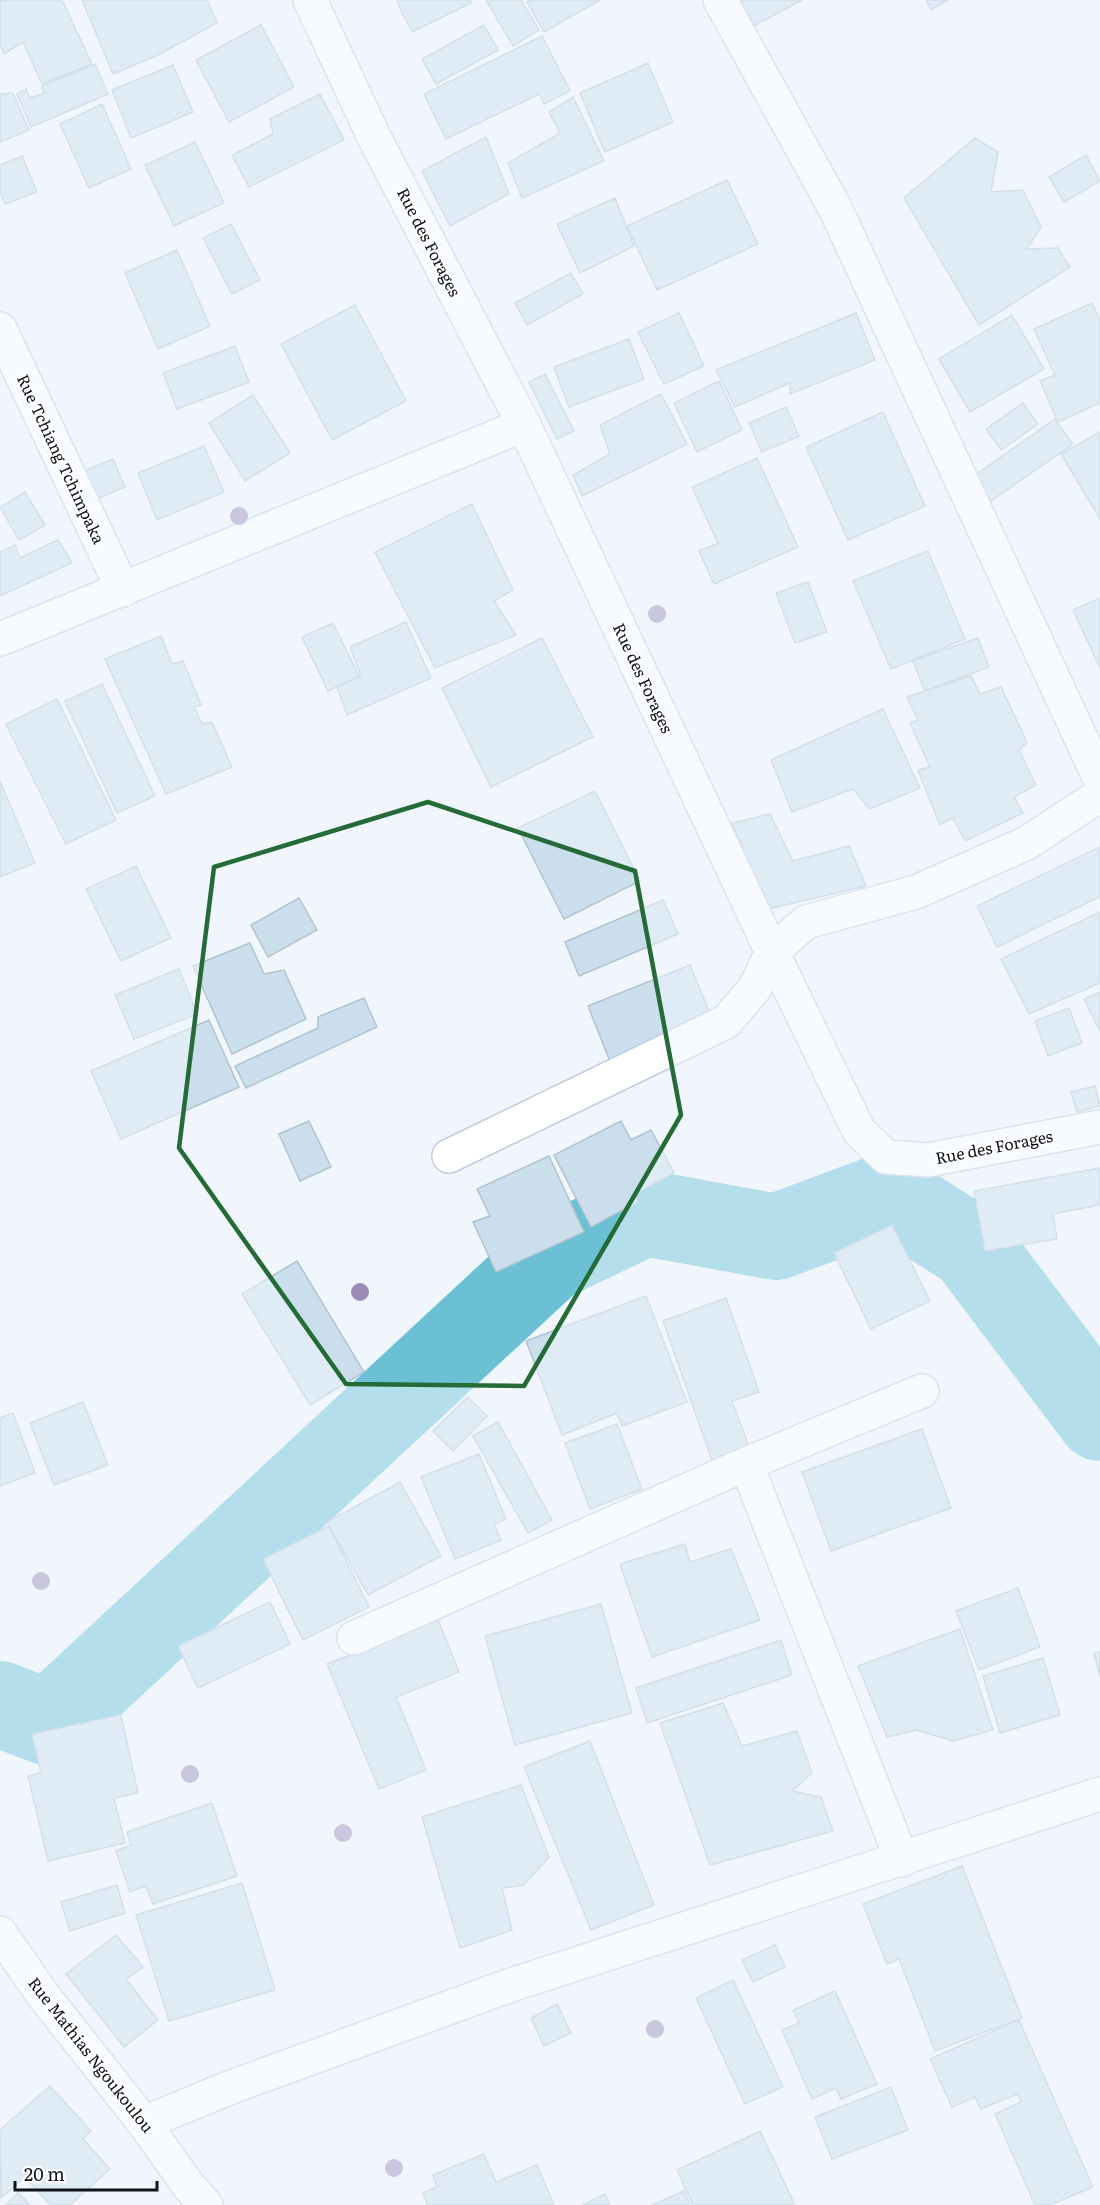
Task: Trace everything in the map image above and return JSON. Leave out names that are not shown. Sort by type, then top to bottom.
[{"type":"street","name":"Rue des Forages","points":[[310,0],[375,139],[524,425],[772,952],[859,1131],[886,1157],[928,1160],[1100,1127]]},
{"type":"street","points":[[720,0],[834,208],[1100,779]]},
{"type":"street","name":"Rue Tchiang Tchimpaka","points":[[0,329],[123,590]]},
{"type":"street","points":[[0,639],[524,425]]},
{"type":"street","points":[[449,1156],[726,1022],[755,988],[772,952],[806,922],[916,892],[1027,843],[1100,795]]},
{"type":"street","points":[[354,1638],[746,1464],[922,1391]]},
{"type":"street","points":[[746,1464],[902,1860]]},
{"type":"street","points":[[144,2123],[226,2089],[508,1986],[1100,1794]]},
{"type":"street","name":"Rue Mathias Ngoukoulou","points":[[0,1933],[43,1995],[144,2123],[189,2198]]},
{"type":"highlighted area","points":[[428,802],[635,871],[681,1115],[524,1386],[346,1384],[179,1148],[214,867]]},
{"type":"building","points":[[0,0],[62,0],[92,64],[42,84],[23,42],[4,54],[0,45]]},
{"type":"building","points":[[82,0],[207,0],[217,23],[158,55],[113,74]]},
{"type":"building","points":[[400,0],[470,0],[471,3],[412,32],[397,2]]},
{"type":"building","points":[[486,0],[521,0],[539,30],[513,46]]},
{"type":"building","points":[[530,0],[600,0],[544,32],[527,2]]},
{"type":"building","points":[[738,0],[802,0],[752,27]]},
{"type":"building","points":[[926,0],[948,0],[931,10]]},
{"type":"building","points":[[261,25],[294,87],[229,122],[196,60]]},
{"type":"building","points":[[484,25],[498,50],[436,84],[422,59]]},
{"type":"building","points":[[542,36],[570,91],[544,104],[539,94],[446,139],[424,94]]},
{"type":"building","points":[[648,63],[673,122],[605,152],[580,93]]},
{"type":"building","points":[[95,64],[108,94],[31,127],[17,94],[26,89],[30,98],[44,93],[42,86]]},
{"type":"building","points":[[173,65],[193,112],[131,138],[112,90]]},
{"type":"building","points":[[13,93],[29,130],[0,142],[0,94]]},
{"type":"building","points":[[320,94],[344,140],[249,187],[232,155],[273,134],[270,119]]},
{"type":"building","points":[[573,97],[604,161],[522,198],[508,163],[560,133],[549,112]]},
{"type":"building","points":[[102,104],[131,169],[89,188],[60,124]]},
{"type":"building","points":[[486,137],[509,194],[450,226],[422,171]]},
{"type":"building","points":[[975,138],[998,152],[991,192],[1023,190],[1041,227],[1027,249],[1058,248],[1070,267],[979,325],[904,198]]},
{"type":"building","points":[[195,142],[224,203],[174,226],[145,165]]},
{"type":"building","points":[[1086,155],[1100,181],[1064,202],[1049,177]]},
{"type":"building","points":[[22,156],[37,192],[5,204],[0,191],[0,165]]},
{"type":"building","points":[[727,180],[758,244],[657,290],[627,226]]},
{"type":"building","points":[[615,198],[634,246],[580,273],[557,224]]},
{"type":"building","points":[[231,224],[260,280],[232,294],[203,238]]},
{"type":"building","points":[[177,250],[210,326],[158,349],[125,273]]},
{"type":"building","points":[[571,273],[583,294],[527,325],[515,303]]},
{"type":"building","points":[[1092,303],[1100,320],[1100,403],[1058,422],[1040,381],[1055,375],[1034,329]]},
{"type":"building","points":[[355,305],[406,401],[332,440],[281,344]]},
{"type":"building","points":[[679,313],[704,366],[664,384],[638,332]]},
{"type":"building","points":[[856,313],[875,360],[790,394],[790,383],[735,407],[716,370]]},
{"type":"building","points":[[1012,315],[1044,369],[970,412],[939,359]]},
{"type":"building","points":[[629,339],[644,379],[569,407],[554,367]]},
{"type":"building","points":[[235,346],[249,382],[177,409],[163,373]]},
{"type":"building","points":[[545,374],[574,431],[557,439],[529,382]]},
{"type":"building","points":[[719,381],[742,430],[697,452],[674,403]]},
{"type":"building","points":[[661,394],[687,444],[582,496],[573,475],[610,454],[600,425]]},
{"type":"building","points":[[253,395],[290,453],[245,481],[209,423]]},
{"type":"building","points":[[1023,403],[1038,424],[1001,450],[986,429]]},
{"type":"building","points":[[786,407],[799,436],[762,452],[749,423]]},
{"type":"building","points":[[883,412],[925,506],[848,540],[806,447]]},
{"type":"building","points":[[1055,419],[1073,444],[991,501],[974,476]]},
{"type":"building","points":[[1100,432],[1100,519],[1061,454]]},
{"type":"building","points":[[204,446],[224,492],[157,520],[138,473]]},
{"type":"building","points":[[757,458],[798,547],[714,584],[699,551],[718,543],[692,487]]},
{"type":"building","points":[[113,459],[125,487],[96,499],[84,471]]},
{"type":"building","points":[[25,492],[45,525],[19,540],[0,507]]},
{"type":"building","points":[[472,504],[513,590],[494,601],[516,635],[435,668],[375,552]]},
{"type":"building","points":[[58,540],[72,563],[0,596],[0,552],[15,545],[20,558]]},
{"type":"building","points":[[928,551],[965,639],[891,669],[853,581]]},
{"type":"building","points":[[808,582],[827,632],[795,643],[776,593]]},
{"type":"building","points":[[1100,598],[1100,668],[1073,610]]},
{"type":"building","points":[[406,622],[431,678],[347,715],[337,687],[361,676],[350,647]]},
{"type":"building","points":[[333,623],[359,676],[328,691],[302,637]]},
{"type":"building","points":[[161,636],[172,664],[183,661],[201,705],[194,707],[202,724],[212,722],[232,767],[166,794],[105,659]]},
{"type":"building","points":[[542,638],[593,737],[491,787],[442,688]]},
{"type":"building","points":[[978,638],[989,667],[925,691],[913,661]]},
{"type":"building","points":[[971,676],[980,694],[1001,687],[1027,742],[1019,750],[1036,785],[1014,797],[1023,813],[965,841],[953,818],[940,825],[918,770],[930,767],[910,723],[918,720],[907,697]]},
{"type":"building","points":[[102,684],[155,796],[117,813],[65,701]]},
{"type":"building","points":[[57,699],[116,820],[66,844],[6,724]]},
{"type":"building","points":[[883,709],[920,788],[870,809],[853,789],[792,812],[771,760]]},
{"type":"building","points":[[0,781],[35,863],[0,877]]},
{"type":"building","points":[[595,791],[640,881],[564,919],[518,828]]},
{"type":"building","points":[[770,814],[793,861],[849,846],[866,886],[768,909],[732,823]]},
{"type":"building","points":[[1100,847],[1100,897],[997,947],[977,906]]},
{"type":"building","points":[[136,866],[171,938],[121,961],[86,889]]},
{"type":"building","points":[[299,898],[317,930],[268,957],[251,925]]},
{"type":"building","points":[[663,900],[678,934],[579,976],[565,942]]},
{"type":"building","points":[[1100,912],[1100,983],[1029,1014],[1001,959]]},
{"type":"building","points":[[250,943],[264,974],[284,970],[306,1019],[232,1054],[193,966]]},
{"type":"building","points":[[690,965],[714,1023],[611,1064],[588,1006]]},
{"type":"building","points":[[179,969],[197,1014],[134,1039],[115,995]]},
{"type":"building","points":[[1100,992],[1100,1032],[1084,999]]},
{"type":"building","points":[[364,998],[377,1027],[246,1088],[235,1066],[318,1028],[318,1017]]},
{"type":"building","points":[[1069,1008],[1082,1043],[1048,1056],[1035,1021]]},
{"type":"building","points":[[209,1020],[239,1087],[121,1139],[91,1071]]},
{"type":"building","points":[[1095,1086],[1100,1106],[1077,1112],[1071,1092]]},
{"type":"building","points":[[309,1121],[331,1167],[300,1181],[279,1134]]},
{"type":"building","points":[[621,1121],[631,1140],[651,1130],[674,1173],[634,1194],[638,1202],[591,1227],[554,1155]]},
{"type":"building","points":[[549,1156],[584,1232],[496,1272],[473,1222],[490,1216],[477,1189]]},
{"type":"building","points":[[1100,1168],[1100,1205],[1053,1214],[1057,1239],[985,1251],[974,1191]]},
{"type":"building","points":[[892,1225],[930,1301],[871,1329],[834,1253]]},
{"type":"building","points":[[297,1261],[364,1372],[310,1405],[242,1294]]},
{"type":"building","points":[[646,1296],[687,1402],[622,1426],[617,1413],[562,1435],[526,1341]]},
{"type":"building","points":[[726,1298],[759,1392],[732,1401],[749,1447],[712,1460],[663,1321]]},
{"type":"building","points":[[468,1397],[487,1416],[453,1451],[433,1431]]},
{"type":"building","points":[[83,1402],[108,1465],[54,1485],[30,1423]]},
{"type":"building","points":[[13,1413],[35,1473],[0,1486],[0,1418]]},
{"type":"building","points":[[498,1422],[552,1520],[528,1533],[473,1436]]},
{"type":"building","points":[[617,1424],[642,1489],[590,1509],[565,1443]]},
{"type":"building","points":[[922,1429],[951,1508],[831,1551],[802,1472]]},
{"type":"building","points":[[479,1454],[506,1519],[494,1524],[501,1540],[455,1559],[421,1477]]},
{"type":"building","points":[[400,1482],[441,1556],[368,1595],[327,1522]]},
{"type":"building","points":[[329,1526],[369,1607],[303,1640],[263,1559]]},
{"type":"building","points":[[685,1544],[690,1562],[731,1549],[760,1620],[652,1657],[620,1564]]},
{"type":"building","points":[[1018,1588],[1040,1647],[979,1670],[956,1611]]},
{"type":"building","points":[[270,1602],[290,1644],[198,1688],[178,1646]]},
{"type":"building","points":[[601,1604],[632,1713],[515,1745],[485,1636]]},
{"type":"building","points":[[438,1620],[459,1672],[396,1697],[426,1770],[379,1789],[327,1664]]},
{"type":"building","points":[[960,1629],[993,1730],[953,1741],[916,1730],[887,1737],[858,1666]]},
{"type":"building","points":[[781,1640],[792,1675],[647,1723],[636,1688]]},
{"type":"building","points":[[1100,1652],[1100,1676],[1094,1654]]},
{"type":"building","points":[[1043,1658],[1060,1715],[1000,1733],[983,1676]]},
{"type":"building","points":[[723,1703],[742,1746],[797,1731],[812,1773],[792,1791],[821,1797],[833,1831],[710,1865],[660,1723]]},
{"type":"building","points":[[121,1715],[138,1793],[114,1798],[125,1843],[48,1861],[28,1776],[41,1773],[32,1734]]},
{"type":"building","points":[[590,1741],[654,1905],[591,1930],[524,1767]]},
{"type":"building","points":[[521,1785],[549,1857],[524,1885],[502,1888],[512,1930],[460,1948],[422,1817]]},
{"type":"building","points":[[212,1803],[237,1876],[153,1904],[146,1886],[130,1892],[116,1851],[131,1845],[127,1832]]},
{"type":"building","points":[[962,1866],[1022,2018],[935,2051],[899,1959],[887,1964],[863,1904]]},
{"type":"building","points":[[242,1883],[275,1990],[169,2021],[136,1915]]},
{"type":"building","points":[[117,1885],[125,1913],[70,1931],[61,1902]]},
{"type":"building","points":[[116,1935],[143,1967],[126,1979],[158,2020],[124,2047],[66,1974]]},
{"type":"building","points":[[775,1945],[785,1967],[753,1982],[742,1960]]},
{"type":"building","points":[[733,1980],[783,2087],[745,2104],[696,1998]]},
{"type":"building","points":[[835,1991],[877,2084],[841,2099],[836,2088],[812,2099],[782,2030],[799,2023],[793,2010]]},
{"type":"building","points":[[557,2004],[571,2033],[544,2046],[531,2018]]},
{"type":"building","points":[[1019,2020],[1093,2187],[1050,2205],[1035,2205],[995,2114],[1021,2102],[1018,2094],[981,2109],[975,2097],[952,2107],[930,2059]]},
{"type":"building","points":[[50,2086],[91,2131],[83,2139],[110,2169],[70,2205],[50,2205],[25,2177],[1,2198],[0,2130]]},
{"type":"building","points":[[891,2087],[908,2130],[832,2159],[815,2117]]},
{"type":"building","points":[[760,2131],[795,2205],[693,2205],[677,2170]]},
{"type":"building","points":[[484,2154],[496,2182],[537,2165],[554,2205],[428,2205],[423,2193],[437,2187],[433,2175]]},
{"type":"building","points":[[684,2191],[690,2205],[652,2205]]},
{"type":"building","points":[[18,2193],[30,2205],[6,2205]]},
{"type":"building","points":[[605,2194],[610,2205],[582,2205]]},
{"type":"waterway","points":[[0,1704],[49,1723],[549,1259],[645,1213],[776,1237],[888,1195],[971,1247],[1100,1418]]}]
